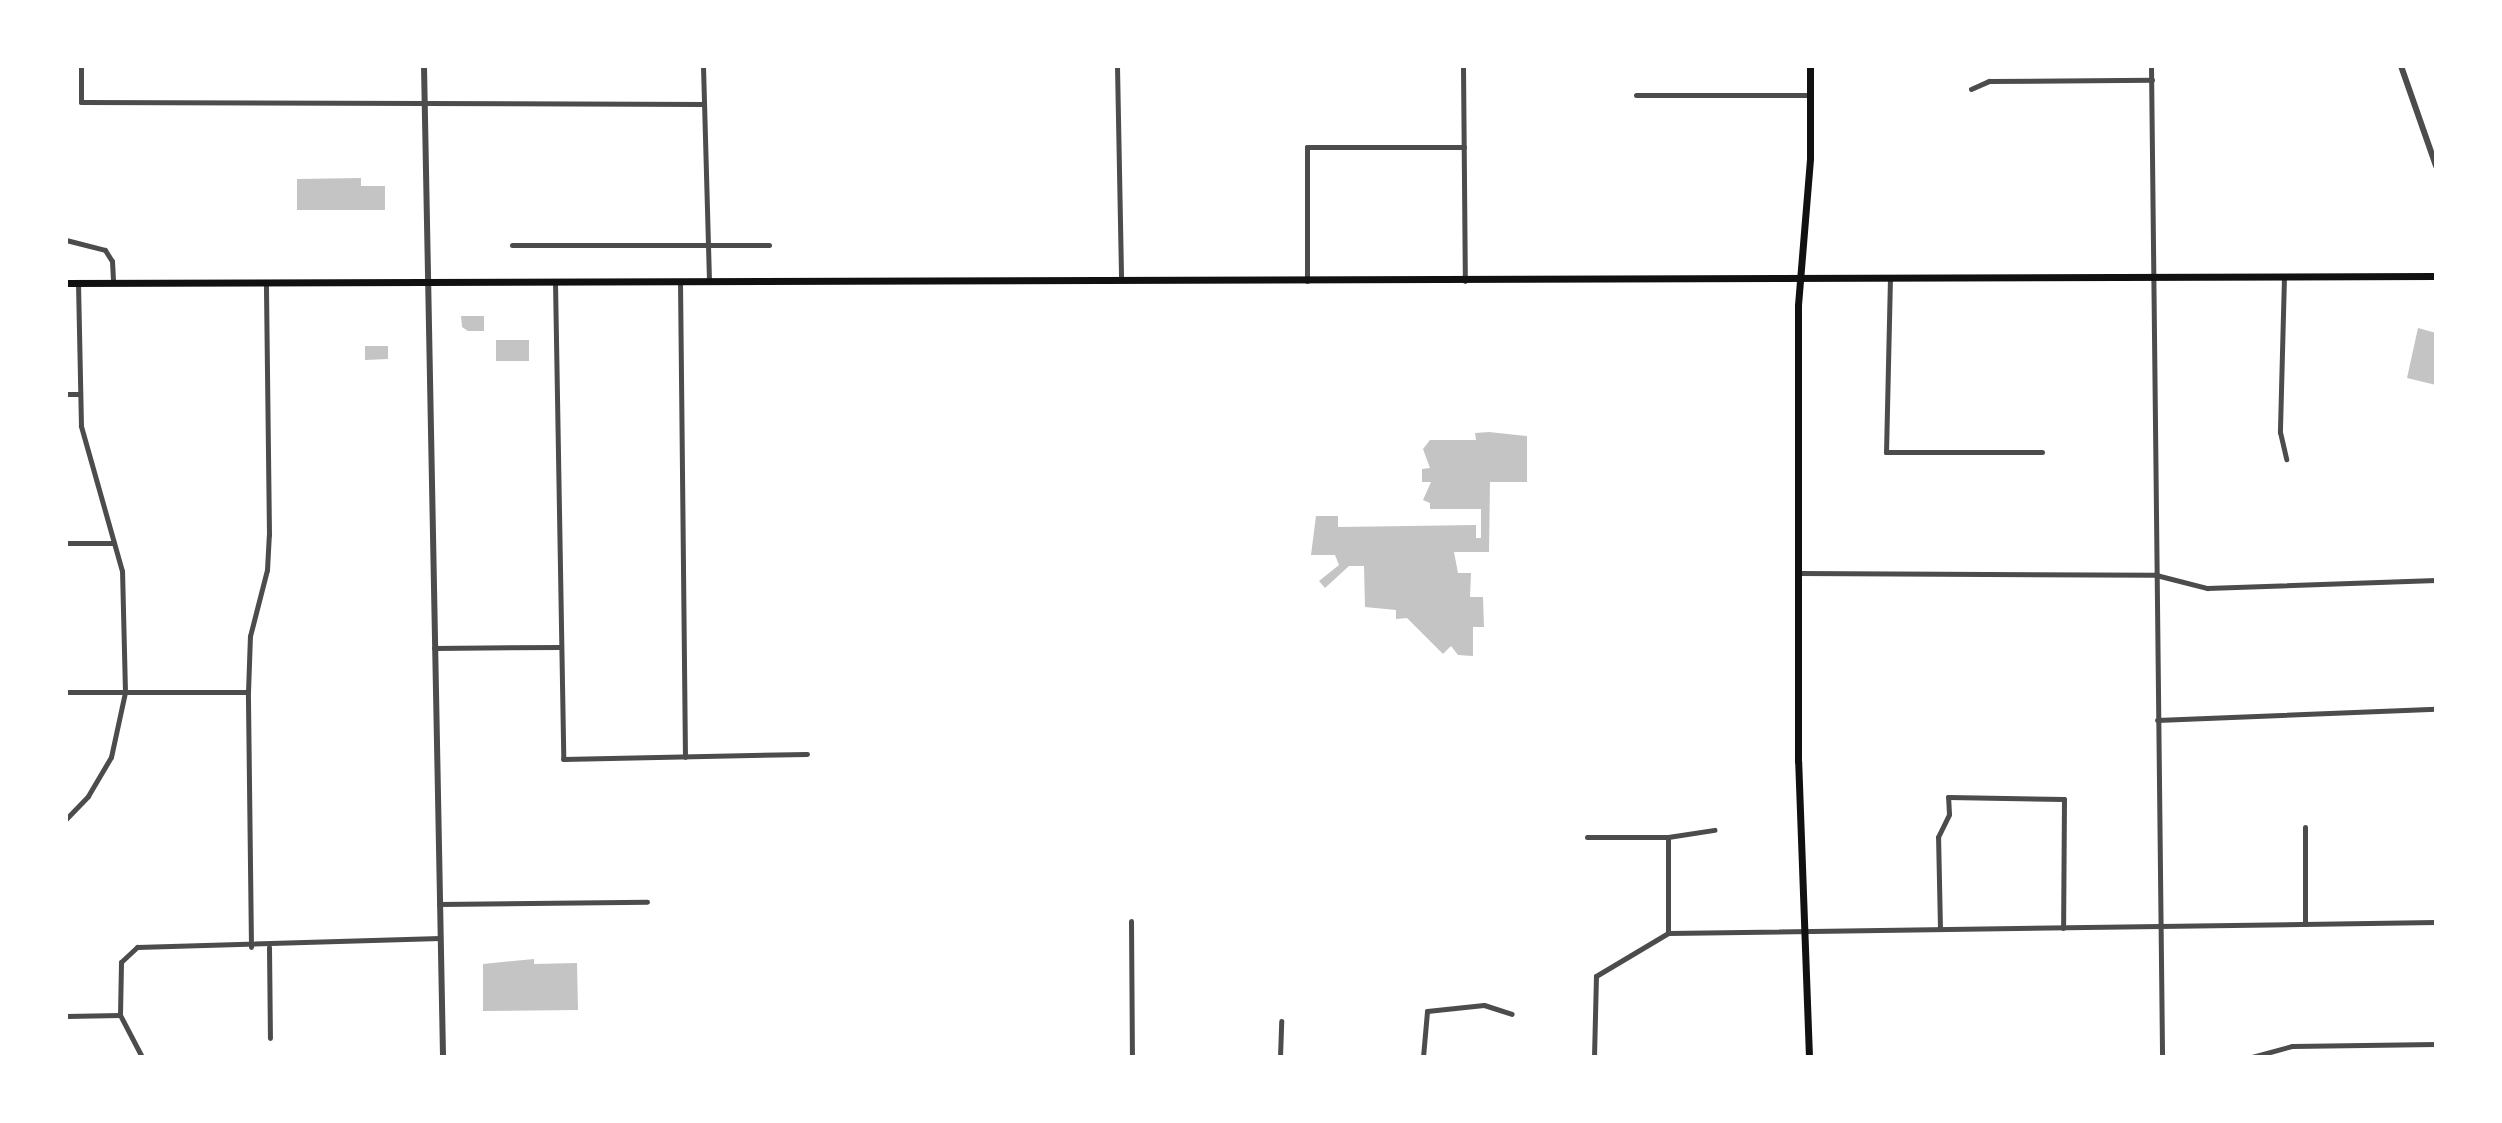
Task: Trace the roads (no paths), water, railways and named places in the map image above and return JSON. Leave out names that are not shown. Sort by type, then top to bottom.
[{"type":"main road","points":[[1809,1057],[1804,932],[1798,305],[1803,279],[1810,66]]},
{"type":"main road","points":[[66,283],[1465,282],[1890,276],[2436,276]]},
{"type":"street","points":[[81,66],[81,102],[704,104]]},
{"type":"street","points":[[424,66],[443,1057]]},
{"type":"street","points":[[703,66],[709,281]]},
{"type":"street","points":[[1117,66],[1121,280]]},
{"type":"street","points":[[1463,66],[1465,282]]},
{"type":"street","points":[[2151,66],[2150,254],[2155,276],[2162,1057]]},
{"type":"street","points":[[2401,66],[2436,166]]},
{"type":"street","points":[[1971,89],[1989,81],[2152,80]]},
{"type":"street","points":[[1636,95],[1810,95]]},
{"type":"street","points":[[1307,281],[1307,147],[1464,147]]},
{"type":"street","points":[[66,240],[105,250],[112,261],[113,281]]},
{"type":"street","points":[[512,245],[769,245]]},
{"type":"street","points":[[1890,276],[1886,452],[2042,452]]},
{"type":"street","points":[[2284,276],[2280,432],[2286,459]]},
{"type":"street","points":[[555,281],[563,759],[807,754]]},
{"type":"street","points":[[680,281],[685,757]]},
{"type":"street","points":[[66,819],[79,806],[111,757],[125,692],[122,571],[88,460],[78,394],[78,283]]},
{"type":"street","points":[[251,947],[248,692],[250,636],[267,570],[269,535],[266,283]]},
{"type":"street","points":[[66,394],[78,394]]},
{"type":"street","points":[[66,543],[114,543]]},
{"type":"street","points":[[1799,573],[2156,575],[2207,588],[2436,580]]},
{"type":"street","points":[[434,648],[561,647]]},
{"type":"street","points":[[66,692],[248,692]]},
{"type":"street","points":[[2157,720],[2436,709]]},
{"type":"street","points":[[1940,929],[1938,837],[1949,814],[1948,797],[2064,799],[2063,928]]},
{"type":"street","points":[[2305,827],[2305,924]]},
{"type":"street","points":[[1587,837],[1668,837],[1714,830]]},
{"type":"street","points":[[1668,837],[1668,933]]},
{"type":"street","points":[[439,904],[647,902]]},
{"type":"street","points":[[1131,921],[1132,1057]]},
{"type":"street","points":[[1594,1057],[1596,976],[1668,933],[2436,922]]},
{"type":"street","points":[[142,1057],[120,1015],[121,962],[137,947],[269,947],[440,938]]},
{"type":"street","points":[[269,947],[270,1038]]},
{"type":"street","points":[[1423,1057],[1427,1011],[1484,1005],[1512,1014]]},
{"type":"street","points":[[66,1016],[120,1015]]},
{"type":"street","points":[[1280,1057],[1281,1021]]},
{"type":"street","points":[[2252,1057],[2292,1046],[2436,1044]]}]
